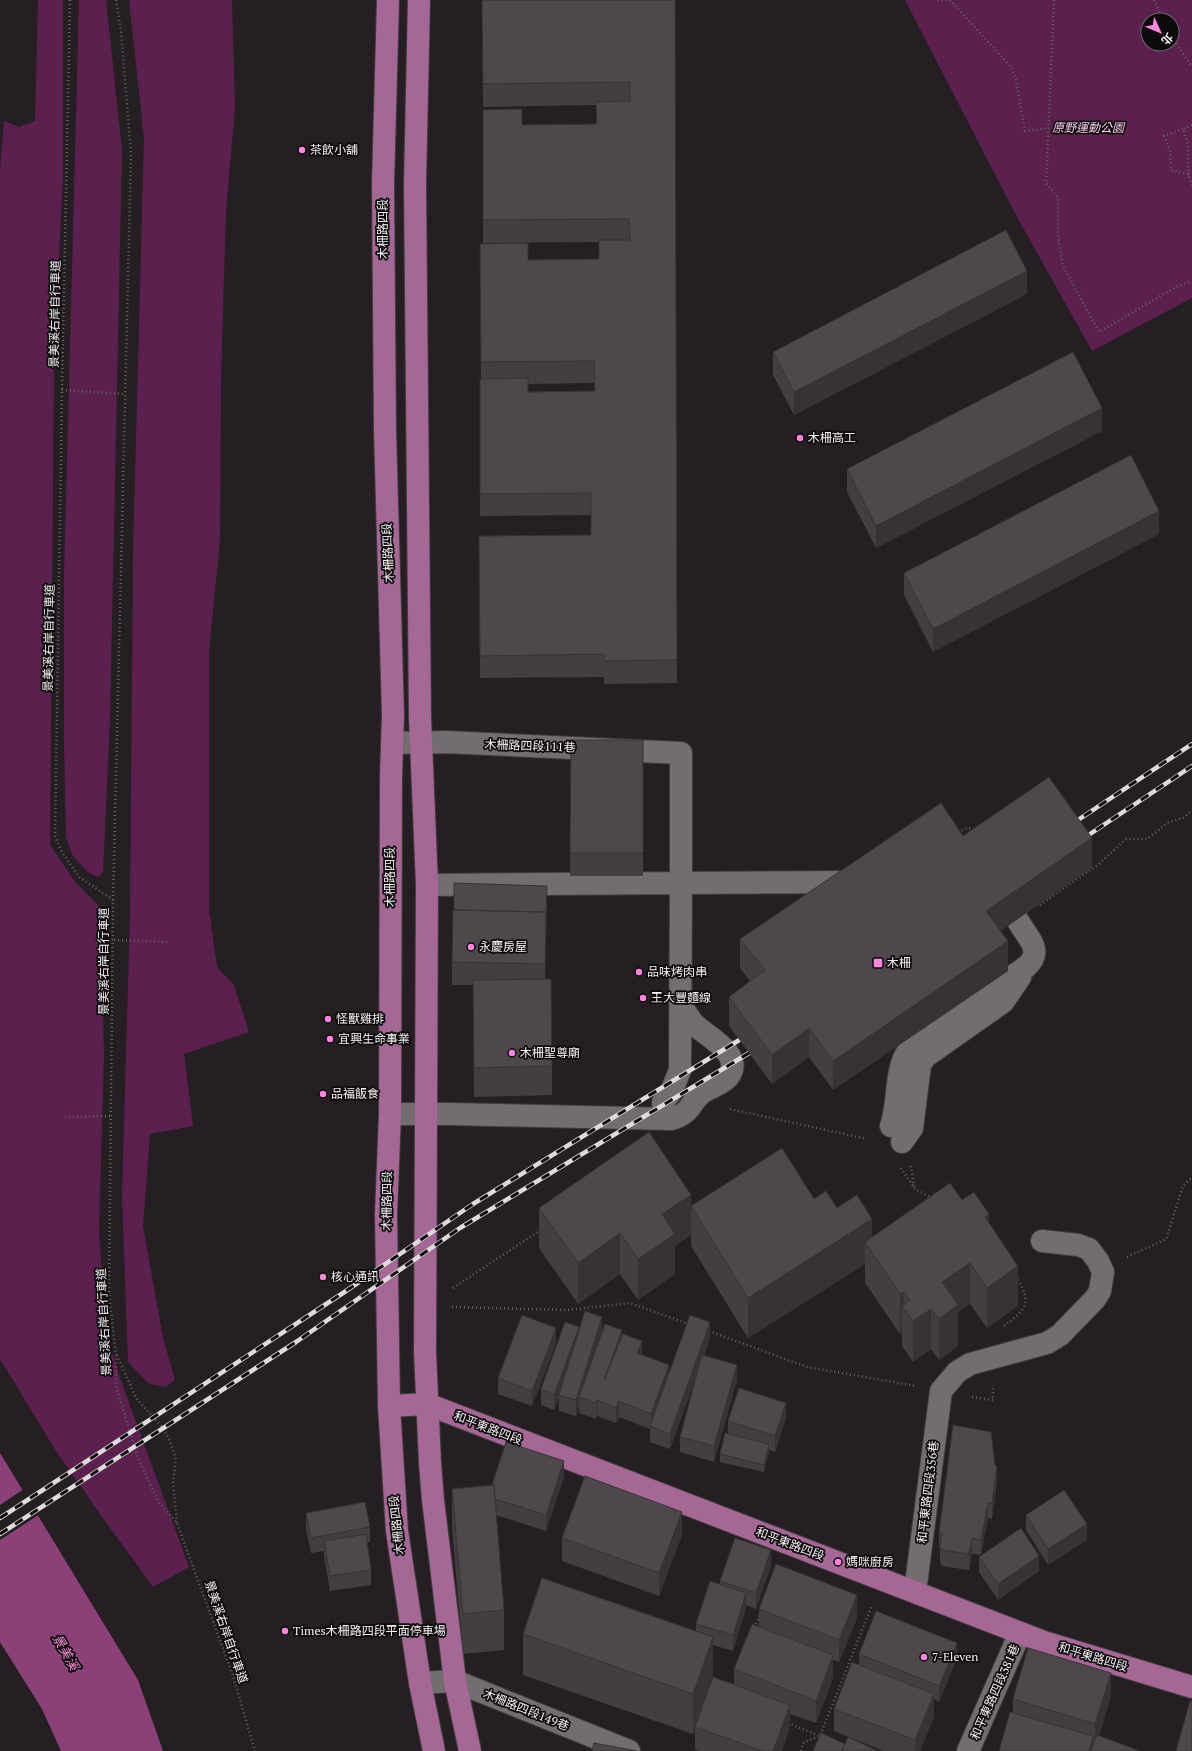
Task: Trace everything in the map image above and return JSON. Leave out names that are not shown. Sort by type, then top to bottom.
[{"type":"main road","name":"木柵路四段","points":[[388,0],[383,184],[385,430],[393,716],[390,1114],[386,1214],[389,1406],[396,1531],[420,1682],[434,1751]]},
{"type":"main road","points":[[419,0],[415,184],[420,742],[427,885],[427,1404],[432,1500],[455,1681],[470,1751]]},
{"type":"main road","name":"和平東路四段","points":[[389,1406],[427,1404],[1044,1642],[1192,1687]]},
{"type":"street","name":"木柵路四段111巷","points":[[392,743],[420,742],[681,753],[681,883]]},
{"type":"street","points":[[427,885],[856,882],[869,875]]},
{"type":"street","points":[[897,1144],[895,1115],[901,1068],[906,1054],[918,1041],[1026,967],[1032,962],[1035,956],[1034,948],[992,881]]},
{"type":"street","points":[[671,1119],[664,1113],[663,1102],[677,1080],[680,1070],[681,883]]},
{"type":"street","points":[[390,1114],[671,1119],[678,1117],[688,1111],[698,1096],[721,1083],[729,1076],[731,1069],[731,1060],[726,1050],[705,1035],[693,1023],[680,1002]]},
{"type":"street","points":[[677,1080],[729,1076]]},
{"type":"street","points":[[941,1391],[957,1372],[970,1364],[1047,1343],[1060,1335],[1095,1299],[1100,1291],[1103,1272],[1098,1260],[1089,1249],[1078,1245],[1042,1241]]},
{"type":"street","name":"和平東路四段356巷","points":[[915,1592],[941,1391]]},
{"type":"street","name":"和平東路四段381巷","points":[[968,1751],[1020,1633]]},
{"type":"street","name":"木柵路四段149巷","points":[[420,1682],[455,1681],[629,1751]]},
{"type":"path","name":"景美溪右岸自行車道","points":[[70,0],[55,836],[62,852],[79,877],[113,901],[114,940],[109,1293],[116,1355],[116,1386],[138,1458],[158,1501],[177,1523],[233,1676],[255,1751]]},
{"type":"path","points":[[113,901],[131,154],[121,30],[116,0]]},
{"type":"path","points":[[938,0],[951,0],[1012,68],[1016,80],[1025,131],[1049,128]]},
{"type":"path","points":[[1054,0],[1046,183],[1058,198],[1058,234],[1063,266],[1099,332],[1174,288],[1192,281]]},
{"type":"path","points":[[1154,0],[1159,12]]},
{"type":"path","points":[[1180,49],[1192,67]]},
{"type":"path","points":[[1190,174],[1171,170],[1170,150],[1164,136],[1192,125]]},
{"type":"path","points":[[1183,129],[1188,144],[1192,185]]},
{"type":"path","points":[[62,390],[125,394]]},
{"type":"path","points":[[1040,905],[1099,864],[1126,839],[1147,839],[1169,822],[1183,818],[1192,810]]},
{"type":"path","points":[[956,833],[968,828],[982,832]]},
{"type":"path","points":[[114,940],[170,942]]},
{"type":"path","points":[[722,1107],[868,1140]]},
{"type":"path","points":[[65,1117],[111,1116]]},
{"type":"path","points":[[897,1144],[915,1189],[935,1199]]},
{"type":"path","points":[[1125,1258],[1166,1239],[1183,1186],[1192,1177]]},
{"type":"path","points":[[426,1306],[543,1228]]},
{"type":"path","points":[[1003,1326],[1016,1317],[1025,1306],[1026,1296],[1024,1288],[1015,1275]]},
{"type":"path","points":[[426,1306],[568,1310],[630,1302],[696,1327]]},
{"type":"path","points":[[704,1330],[807,1367],[993,1400]]},
{"type":"path","points":[[116,1355],[136,1398],[161,1426],[169,1439],[176,1459],[174,1482],[177,1523]]},
{"type":"path","points":[[801,1751],[804,1742],[820,1736],[875,1599]]},
{"type":"path","points":[[753,1632],[761,1610]]},
{"type":"path","points":[[785,1721],[827,1738]]},
{"type":"green space","points":[[38,0],[63,0],[63,174],[54,358],[50,845],[76,883],[101,908],[104,1056],[99,1229],[105,1329],[120,1378],[189,1567],[153,1587],[56,1451],[0,1359],[0,169],[4,121],[19,127],[35,121]]},
{"type":"green space","points":[[79,0],[106,0],[122,150],[110,719],[103,873],[98,877],[88,872],[73,856],[66,837],[64,742],[64,576]]},
{"type":"green space","points":[[129,0],[232,0],[235,108],[226,211],[221,379],[220,540],[209,650],[209,909],[217,967],[234,985],[249,1032],[184,1054],[193,1126],[150,1134],[143,1226],[163,1338],[175,1380],[166,1387],[149,1384],[128,1362],[122,1196],[130,913],[133,553],[144,138]]},
{"type":"green space","name":"原野運動公園","points":[[905,0],[1192,0],[1192,298],[1092,351],[1017,217]]},
{"type":"water","name":"景美溪","points":[[0,1453],[138,1680],[163,1751],[61,1751],[42,1709],[0,1642]]},
{"type":"pier","points":[[24,1489],[40,1514],[0,1540],[0,1505]]},
{"type":"building","points":[[482,0],[675,0],[677,660],[604,661],[604,654],[480,656],[479,536],[591,535],[591,493],[480,494],[480,379],[528,378],[528,392],[595,391],[594,361],[481,362],[480,244],[528,243],[528,260],[599,259],[599,240],[630,240],[629,219],[483,220],[483,110],[522,109],[522,125],[597,124],[596,102],[630,101],[630,82],[483,84]]},
{"type":"building","points":[[1006,230],[1027,271],[794,392],[773,352]]},
{"type":"building","points":[[1073,352],[1102,408],[876,526],[847,469]]},
{"type":"building","points":[[1131,455],[1159,511],[933,629],[904,573]]},
{"type":"building","points":[[571,740],[643,740],[643,853],[570,853]]},
{"type":"building","points":[[1049,777],[1092,838],[986,911],[1008,941],[833,1061],[809,1028],[772,1055],[729,997],[765,970],[740,939],[941,803],[963,836]]},
{"type":"building","points":[[454,883],[547,886],[546,919],[546,912],[454,910]]},
{"type":"building","points":[[453,910],[546,912],[545,964],[452,962]]},
{"type":"building","name":"木柵聖尊廟","points":[[551,979],[552,1066],[474,1068],[473,980]]},
{"type":"building","points":[[649,1132],[691,1195],[662,1214],[675,1234],[638,1259],[620,1233],[578,1263],[539,1208]]},
{"type":"building","points":[[782,1148],[814,1199],[826,1191],[837,1208],[857,1195],[872,1219],[748,1298],[691,1206]]},
{"type":"building","points":[[950,1183],[962,1200],[974,1192],[989,1214],[985,1217],[1018,1266],[987,1288],[970,1263],[942,1282],[958,1305],[939,1319],[931,1309],[913,1321],[902,1306],[910,1300],[904,1292],[900,1294],[865,1242]]},
{"type":"building","points":[[585,1311],[602,1317],[576,1400],[559,1395]]},
{"type":"building","points":[[522,1315],[556,1328],[532,1391],[498,1378]]},
{"type":"building","points":[[690,1315],[710,1322],[670,1434],[650,1426]]},
{"type":"building","points":[[565,1322],[579,1327],[554,1395],[541,1389]]},
{"type":"building","points":[[605,1324],[622,1330],[604,1380],[623,1334],[642,1341],[637,1353],[669,1365],[651,1414],[619,1401],[616,1408],[597,1400],[596,1403],[579,1397]]},
{"type":"building","points":[[702,1355],[737,1365],[714,1446],[680,1437]]},
{"type":"building","points":[[739,1388],[786,1403],[775,1436],[728,1421]]},
{"type":"building","points":[[953,1425],[991,1432],[995,1465],[997,1466],[992,1503],[988,1503],[981,1540],[972,1538],[969,1554],[942,1550],[940,1546],[942,1533],[939,1533]]},
{"type":"building","points":[[725,1433],[769,1444],[764,1465],[720,1454]]},
{"type":"building","points":[[506,1442],[564,1461],[546,1515],[495,1499],[494,1485],[492,1485]]},
{"type":"building","points":[[585,1476],[682,1512],[659,1573],[562,1538]]},
{"type":"building","points":[[494,1485],[504,1610],[463,1614],[452,1489]]},
{"type":"building","points":[[1064,1490],[1087,1524],[1048,1549],[1026,1515]]},
{"type":"building","points":[[365,1502],[370,1527],[311,1538],[306,1513]]},
{"type":"building","points":[[1021,1528],[1039,1556],[998,1584],[979,1557]]},
{"type":"building","points":[[366,1534],[371,1570],[330,1576],[324,1541]]},
{"type":"building","points":[[735,1538],[771,1550],[756,1593],[720,1581]]},
{"type":"building","points":[[776,1564],[857,1595],[839,1640],[759,1609]]},
{"type":"building","points":[[542,1578],[713,1637],[693,1694],[523,1634]]},
{"type":"building","points":[[710,1581],[746,1593],[733,1635],[696,1624]]},
{"type":"building","points":[[876,1611],[957,1643],[939,1686],[859,1654]]},
{"type":"building","points":[[752,1624],[833,1655],[816,1701],[734,1669]]},
{"type":"building","points":[[1028,1648],[1111,1673],[1095,1724],[1013,1699]]},
{"type":"building","points":[[852,1662],[934,1694],[915,1740],[834,1709]]},
{"type":"building","points":[[713,1677],[790,1705],[773,1751],[763,1751],[695,1727]]},
{"type":"building","points":[[1190,1701],[1192,1701],[1192,1751],[1176,1751]]},
{"type":"building","points":[[1010,1712],[1093,1736],[1089,1751],[999,1751]]},
{"type":"building","points":[[821,1733],[845,1744],[842,1751],[813,1751]]},
{"type":"building","points":[[1097,1735],[1140,1751],[1091,1751]]},
{"type":"building","points":[[848,1737],[878,1751],[842,1751]]},
{"type":"building","points":[[594,1743],[637,1751],[592,1751]]},
{"type":"railway","points":[[1069,826],[1192,744]]},
{"type":"railway","points":[[1081,840],[1192,766]]},
{"type":"railway","points":[[0,1518],[343,1293],[473,1204],[749,1034]]},
{"type":"railway","points":[[0,1534],[296,1342],[460,1228],[759,1047]]},
{"type":"place","name":"茶飲小舖","points":[[302,150]]},
{"type":"place","name":"木柵高工","points":[[800,438]]},
{"type":"place","name":"永慶房屋","points":[[471,947]]},
{"type":"place","name":"木柵","points":[[878,963]]},
{"type":"place","name":"品味烤肉串","points":[[639,972]]},
{"type":"place","name":"王大豐麵線","points":[[643,998]]},
{"type":"place","name":"怪獸雞排","points":[[328,1019]]},
{"type":"place","name":"宜興生命事業","points":[[330,1039]]},
{"type":"place","name":"木柵聖尊廟","points":[[512,1053]]},
{"type":"place","name":"品福飯食","points":[[323,1094]]},
{"type":"place","name":"核心通訊","points":[[323,1277]]},
{"type":"place","name":"媽咪廚房","points":[[838,1562]]},
{"type":"place","name":"Times木柵路四段平面停車場","points":[[285,1631]]},
{"type":"place","name":"7-Eleven","points":[[924,1657]]}]
